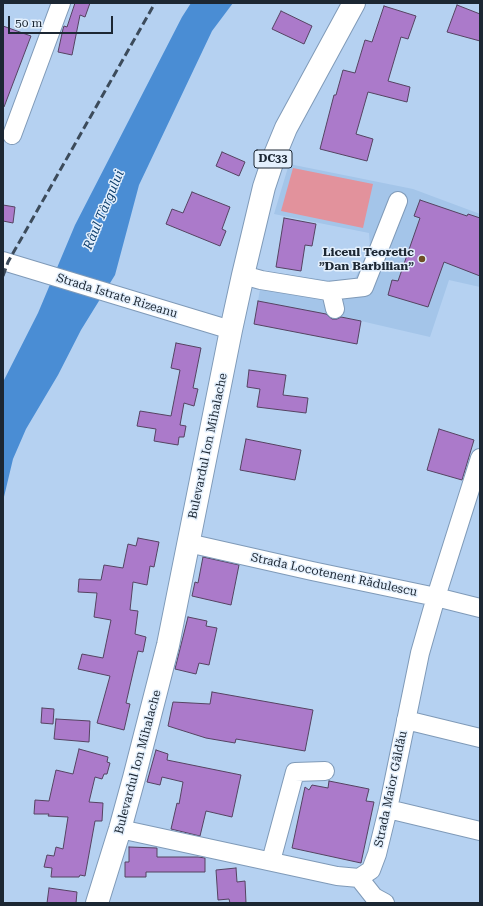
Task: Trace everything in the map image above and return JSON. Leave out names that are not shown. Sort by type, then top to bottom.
[{"type":"highway","name":"Bulevardul Ion Mihalache","points":[[97,903],[120,829],[152,712],[168,645],[231,330],[264,187],[286,128],[354,3]]},
{"type":"street","points":[[12,135],[61,3]]},
{"type":"street","points":[[243,275],[261,280],[328,291],[364,287],[398,201]]},
{"type":"street","name":"Strada Istrate Rizeanu","points":[[8,262],[231,330]]},
{"type":"street","points":[[328,291],[332,296],[335,309]]},
{"type":"street","name":"Strada Maior Gâldău","points":[[360,878],[371,870],[377,854],[388,809],[420,653],[480,458]]},
{"type":"street","name":"Strada Locotenent Rădulescu","points":[[188,543],[480,608]]},
{"type":"street","points":[[406,720],[480,738]]},
{"type":"street","points":[[271,861],[295,772],[325,771]]},
{"type":"street","points":[[388,809],[480,831]]},
{"type":"street","points":[[120,829],[337,876],[360,878],[374,897],[385,903]]},
{"type":"shaded area","name":"Liceul Teoretic ”Dan Barbilian”","points":[[289,164],[413,189],[480,214],[480,287],[449,280],[430,337],[361,321],[258,301],[263,271],[346,283],[354,281],[370,246],[369,233],[274,214]]},
{"type":"shaded area","points":[[293,168],[373,184],[363,228],[281,211]]},
{"type":"water","name":"Râul Târgului","points":[[191,3],[233,3],[212,31],[139,185],[115,275],[81,330],[58,375],[26,429],[13,459],[3,501],[3,382],[38,313],[75,225],[182,17]]},
{"type":"building","points":[[75,3],[90,3],[85,17],[80,15],[72,55],[58,52],[64,26],[67,27]]},
{"type":"building","points":[[457,5],[480,14],[480,41],[447,32]]},
{"type":"building","points":[[384,6],[416,16],[408,39],[401,37],[388,81],[410,87],[407,102],[368,92],[356,134],[373,139],[367,161],[320,149],[334,95],[336,95],[343,70],[355,73],[365,40],[372,42]]},
{"type":"building","points":[[281,11],[312,26],[304,44],[272,29]]},
{"type":"building","points":[[3,26],[31,36],[4,107],[3,107]]},
{"type":"building","points":[[222,152],[245,162],[239,176],[216,166]]},
{"type":"building","points":[[192,192],[230,207],[222,229],[226,231],[220,246],[166,224],[172,209],[183,213]]},
{"type":"building","points":[[420,200],[467,216],[468,214],[480,218],[480,276],[444,262],[428,307],[388,295],[392,280],[398,281],[420,218],[414,216]]},
{"type":"building","points":[[3,205],[15,207],[13,223],[3,221]]},
{"type":"building","points":[[284,218],[316,224],[312,246],[305,245],[301,271],[276,267]]},
{"type":"building","points":[[258,301],[326,314],[332,319],[341,317],[361,321],[357,344],[254,324]]},
{"type":"building","points":[[176,343],[201,348],[193,388],[198,389],[194,406],[184,403],[180,425],[186,426],[184,437],[179,437],[178,445],[154,441],[156,429],[137,426],[140,411],[171,416],[180,370],[171,368]]},
{"type":"building","points":[[249,370],[286,375],[283,395],[308,398],[306,413],[257,407],[260,389],[247,387]]},
{"type":"building","points":[[439,429],[474,440],[462,480],[427,470]]},
{"type":"building","points":[[246,439],[301,450],[295,480],[240,470]]},
{"type":"building","points":[[138,538],[159,542],[154,567],[150,566],[147,585],[133,582],[130,610],[138,611],[135,634],[146,637],[143,652],[138,651],[126,703],[130,704],[124,730],[97,723],[110,676],[78,669],[82,654],[103,658],[111,620],[94,617],[97,593],[78,592],[79,579],[101,580],[104,565],[123,568],[128,544],[136,546]]},
{"type":"building","points":[[203,557],[239,565],[231,605],[192,596],[195,582],[198,583]]},
{"type":"building","points":[[188,617],[207,621],[206,626],[217,628],[209,665],[199,663],[196,674],[175,669]]},
{"type":"building","points":[[212,692],[313,710],[305,751],[236,739],[235,743],[206,738],[168,726],[173,702],[210,704]]},
{"type":"building","points":[[42,708],[54,709],[53,724],[41,723]]},
{"type":"building","points":[[56,719],[90,721],[89,742],[54,739]]},
{"type":"building","points":[[79,749],[108,757],[107,762],[110,763],[107,774],[104,774],[102,779],[95,777],[89,802],[103,803],[102,821],[95,821],[85,876],[51,877],[52,868],[44,867],[47,855],[54,856],[56,847],[63,849],[68,817],[48,816],[49,814],[34,814],[35,800],[49,801],[56,770],[73,774]]},
{"type":"building","points":[[156,750],[168,754],[167,760],[241,775],[232,817],[206,811],[200,836],[171,829],[177,803],[179,804],[183,782],[162,777],[160,785],[147,782]]},
{"type":"building","points":[[329,781],[369,789],[366,801],[374,802],[361,863],[292,848],[305,787],[309,790],[312,785],[328,788]]},
{"type":"building","points":[[129,847],[157,848],[157,857],[205,858],[205,872],[146,872],[146,877],[125,877],[125,862],[129,862]]},
{"type":"building","points":[[236,868],[237,882],[245,881],[246,903],[230,903],[229,899],[218,900],[216,870]]},
{"type":"building","points":[[49,888],[77,892],[76,903],[47,903]]},
{"type":"railway","points":[[3,276],[8,262],[155,3]]},
{"type":"place","name":"Liceul Teoretic ”Dan Barbilian”","points":[[422,259]]}]
